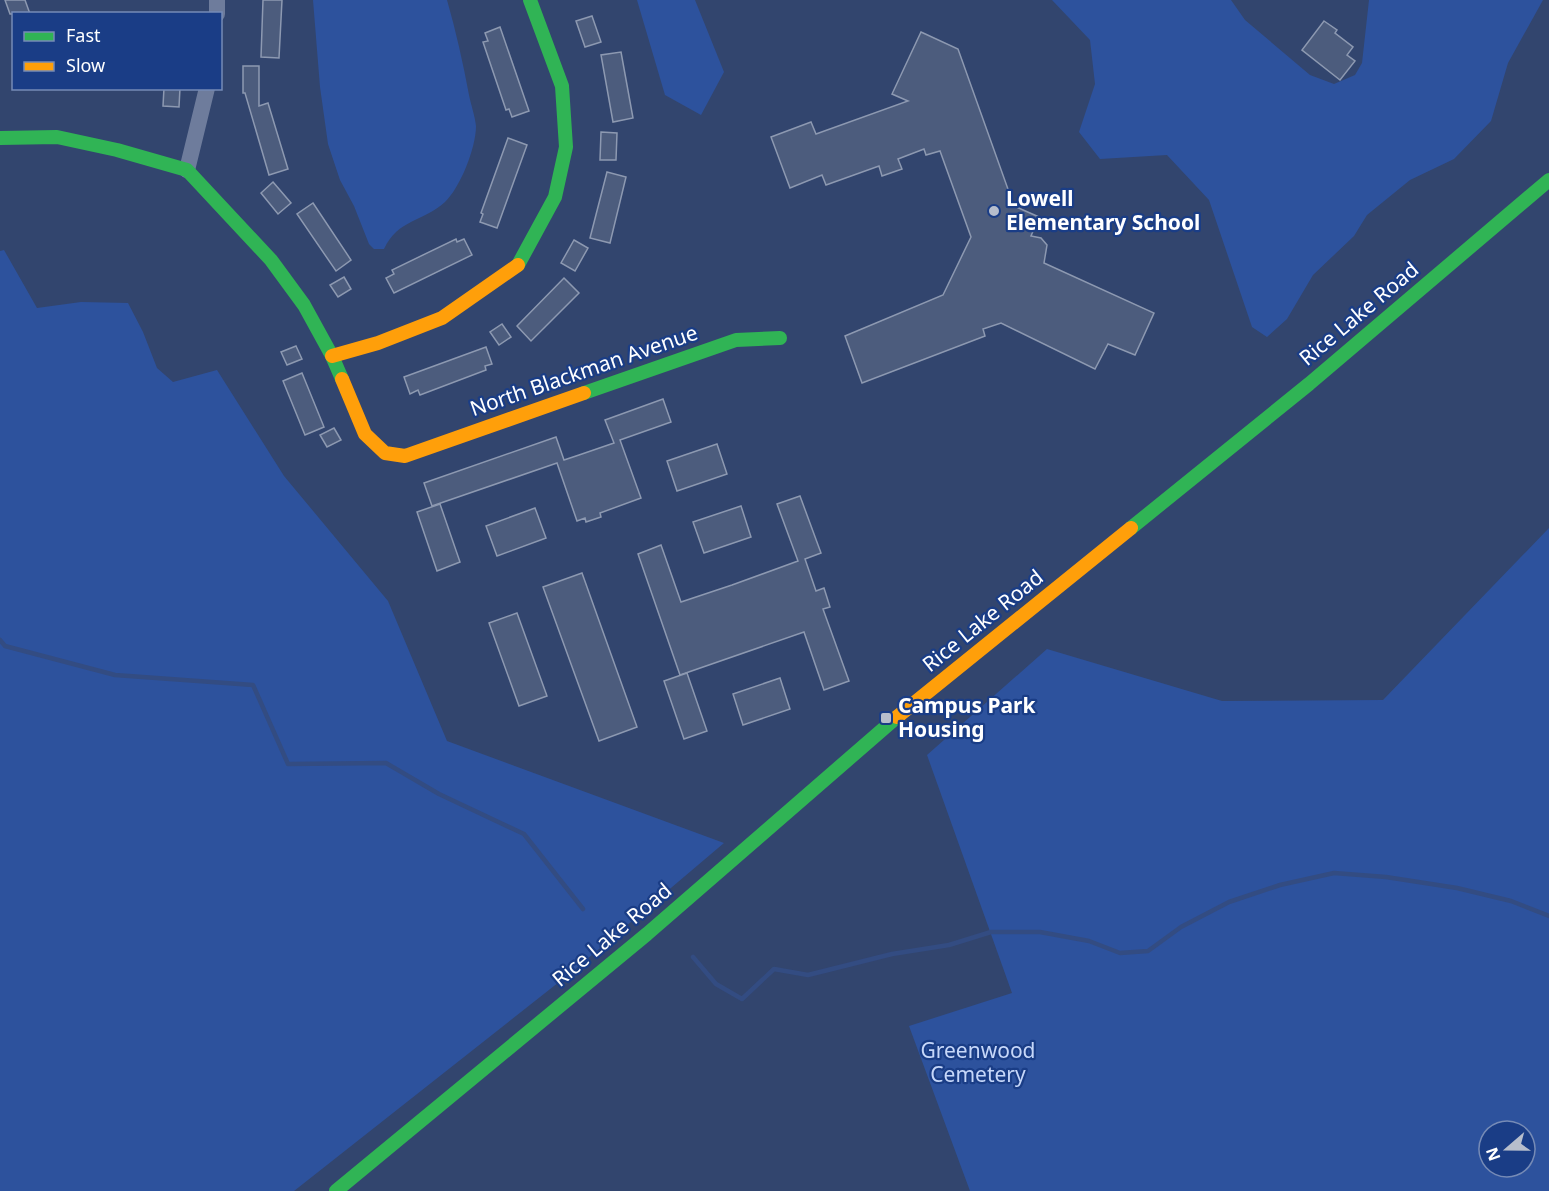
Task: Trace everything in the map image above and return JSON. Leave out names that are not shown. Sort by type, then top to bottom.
[{"type":"main road","points":[[0,137],[57,137],[117,150],[188,170],[272,260],[304,305],[332,356],[378,343],[442,318],[517,266],[555,197],[566,147],[562,86],[530,0]]},
{"type":"main road","name":"Rice Lake Road","points":[[336,1191],[647,934],[907,709],[1309,384],[1549,180]]},
{"type":"main road","name":"North Blackman Avenue","points":[[332,356],[365,434],[385,453],[405,456],[736,340],[780,338]]},
{"type":"street","points":[[188,170],[207,90]]},
{"type":"green space","points":[[313,0],[447,0],[476,126],[473,145],[461,178],[451,196],[437,209],[396,232],[384,249],[374,249],[369,244],[354,206],[340,180],[328,144],[320,87]]},
{"type":"green space","points":[[637,0],[695,0],[724,72],[701,115],[665,95]]},
{"type":"green space","points":[[1052,0],[1231,0],[1245,20],[1310,75],[1334,84],[1355,75],[1362,63],[1369,0],[1543,0],[1508,63],[1491,121],[1454,159],[1410,180],[1367,215],[1354,236],[1313,275],[1287,319],[1267,337],[1252,327],[1209,200],[1167,155],[1100,159],[1079,132],[1095,84],[1090,40]]},
{"type":"green space","points":[[4,250],[37,308],[81,302],[128,303],[143,332],[157,368],[173,382],[217,370],[284,476],[388,601],[447,741],[724,843],[573,971],[294,1191],[0,1191],[0,251]]},
{"type":"green space","name":"Greenwood Cemetery","points":[[1549,528],[1549,1191],[970,1191],[909,1026],[1012,993],[927,755],[1047,649],[1222,701],[1383,700]]},
{"type":"building","points":[[5,0],[25,0],[29,12],[10,14]]},
{"type":"building","points":[[263,0],[282,0],[279,58],[261,57]]},
{"type":"building","points":[[592,16],[601,42],[585,47],[576,21]]},
{"type":"building","points":[[1324,21],[1337,30],[1335,33],[1353,47],[1347,55],[1355,61],[1340,80],[1302,50]]},
{"type":"building","points":[[500,27],[529,111],[512,117],[509,109],[506,110],[483,42],[488,41],[485,33]]},
{"type":"building","name":"Lowell Elementary School","points":[[921,32],[958,49],[1014,206],[1039,217],[1031,236],[1041,238],[1047,245],[1044,263],[1154,313],[1135,355],[1108,344],[1095,369],[1001,323],[983,329],[985,336],[862,383],[845,336],[943,295],[971,237],[940,151],[926,155],[924,149],[898,159],[902,169],[882,176],[879,166],[826,185],[822,175],[790,188],[771,137],[811,122],[816,134],[908,101],[892,94]]},
{"type":"building","points":[[621,52],[633,118],[613,122],[601,55]]},
{"type":"building","points":[[243,66],[259,66],[259,106],[268,103],[288,169],[269,175],[245,93],[243,93]]},
{"type":"building","points":[[164,90],[180,90],[179,107],[163,106]]},
{"type":"building","points":[[601,132],[617,133],[616,160],[600,160]]},
{"type":"building","points":[[508,138],[527,145],[497,228],[480,222],[483,214],[481,213]]},
{"type":"building","points":[[607,172],[626,177],[610,243],[590,238]]},
{"type":"building","points":[[273,182],[291,203],[278,214],[261,193]]},
{"type":"building","points":[[313,203],[351,260],[336,271],[297,214]]},
{"type":"building","points":[[456,239],[457,242],[464,239],[472,255],[394,293],[386,278],[394,274],[392,270]]},
{"type":"building","points":[[574,240],[588,248],[575,271],[561,263]]},
{"type":"building","points":[[344,277],[351,289],[338,297],[330,285]]},
{"type":"building","points":[[564,278],[579,293],[531,341],[517,326]]},
{"type":"building","points":[[502,324],[511,337],[499,345],[490,332]]},
{"type":"building","points":[[296,346],[302,359],[287,365],[281,352]]},
{"type":"building","points":[[486,347],[492,364],[485,366],[486,370],[420,395],[418,390],[410,394],[404,377]]},
{"type":"building","points":[[302,373],[324,427],[305,435],[283,381]]},
{"type":"building","points":[[663,399],[671,422],[620,440],[641,498],[600,513],[601,517],[586,522],[585,518],[577,521],[557,463],[432,506],[424,483],[556,437],[564,460],[614,443],[605,420]]},
{"type":"building","points":[[334,428],[341,440],[327,447],[320,435]]},
{"type":"building","points":[[717,444],[727,474],[677,491],[667,461]]},
{"type":"building","points":[[800,496],[821,553],[805,559],[816,591],[824,588],[830,607],[823,609],[849,681],[824,690],[804,632],[680,675],[638,554],[661,545],[681,602],[732,585],[798,561],[777,504]]},
{"type":"building","points":[[440,504],[460,562],[437,571],[417,512]]},
{"type":"building","points":[[741,506],[751,537],[704,553],[693,522]]},
{"type":"building","points":[[535,508],[546,538],[497,556],[486,526]]},
{"type":"building","points":[[582,573],[637,727],[599,741],[543,587]]},
{"type":"building","points":[[517,613],[547,696],[519,706],[489,623]]},
{"type":"building","points":[[687,673],[707,731],[684,739],[664,681]]},
{"type":"building","points":[[780,678],[790,709],[743,725],[733,694]]},
{"type":"waterway","points":[[0,640],[5,646],[115,675],[253,685],[288,764],[386,763],[439,794],[524,834],[583,909]]},
{"type":"waterway","points":[[693,957],[716,984],[742,999],[774,969],[808,975],[892,954],[949,945],[991,932],[1040,932],[1089,941],[1120,953],[1148,951],[1181,927],[1229,902],[1280,885],[1334,873],[1386,877],[1457,888],[1511,901],[1549,916]]},
{"type":"traffic: fast","points":[[518,265],[555,197],[566,147],[562,86],[530,0]]},
{"type":"traffic: fast","points":[[0,138],[57,137],[117,150],[187,170],[271,260],[304,305],[342,379]]},
{"type":"traffic: fast","points":[[1131,528],[1309,384],[1549,180]]},
{"type":"traffic: fast","points":[[584,393],[736,340],[780,338]]},
{"type":"traffic: fast","points":[[336,1191],[647,934],[897,717]]},
{"type":"traffic: slow","points":[[332,356],[378,343],[442,318],[518,265]]},
{"type":"traffic: slow","points":[[342,379],[365,434],[385,453],[405,456],[584,393]]},
{"type":"traffic: slow","points":[[897,717],[1131,528]]},
{"type":"place","name":"Lowell Elementary School","points":[[994,211]]},
{"type":"place","name":"Campus Park Housing","points":[[886,718]]}]
